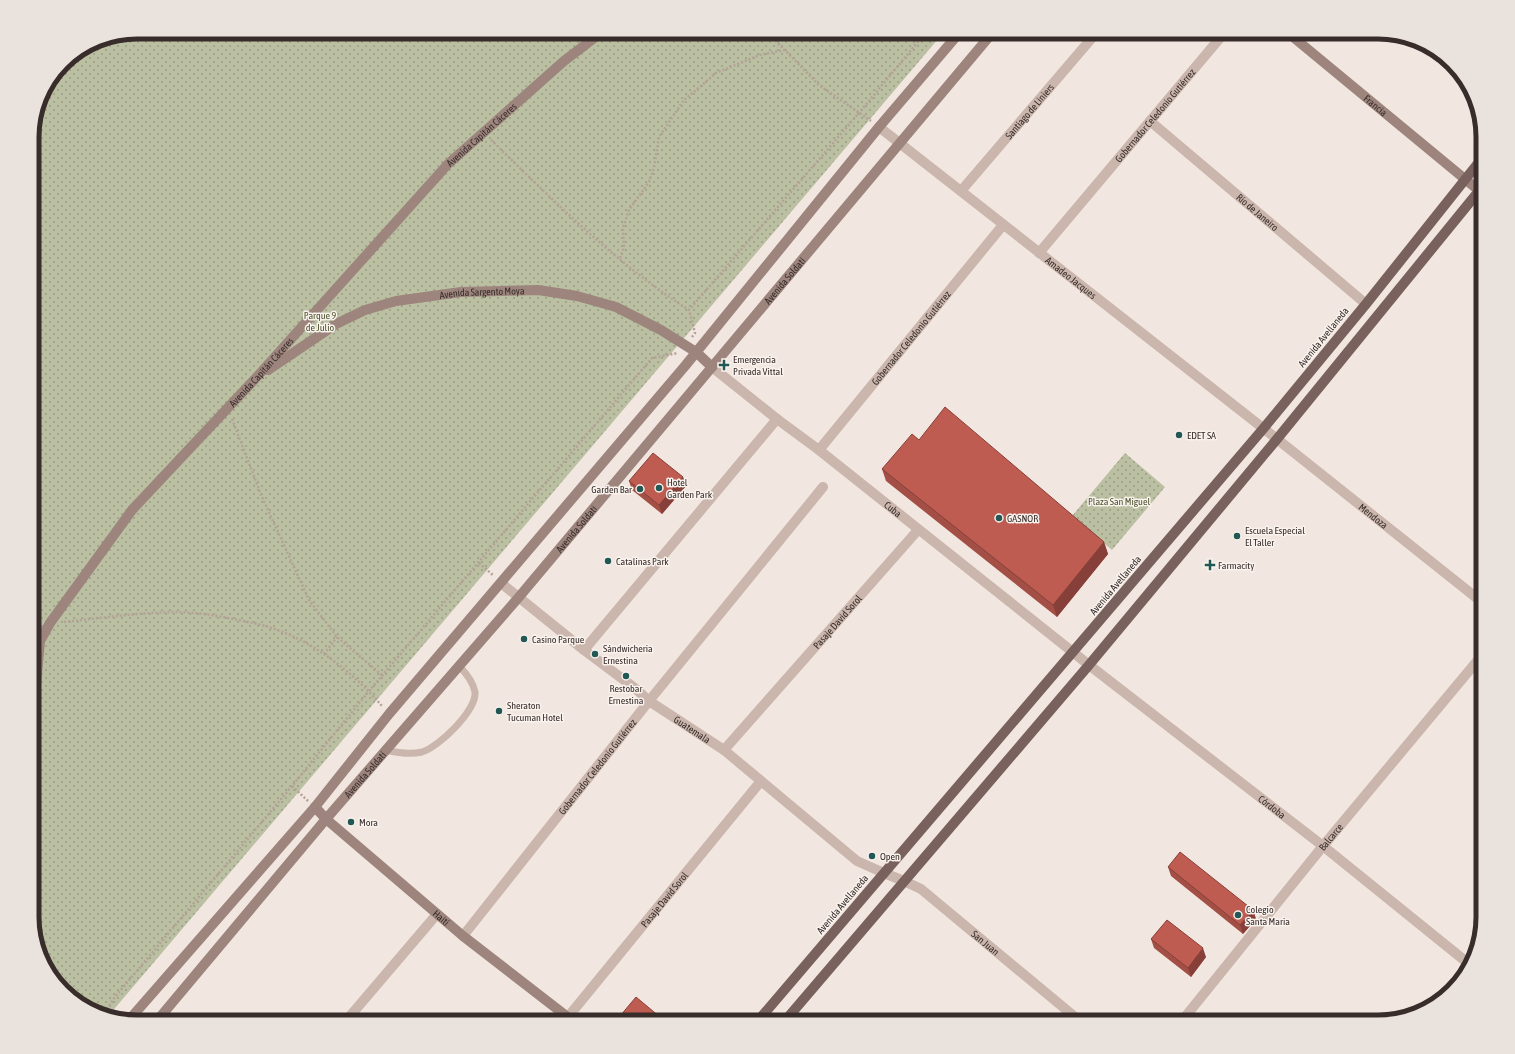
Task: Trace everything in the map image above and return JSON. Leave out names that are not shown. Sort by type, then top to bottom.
[{"type":"main road","name":"Avenida Capitán Cáceres","points":[[39,635],[50,623],[132,510],[255,380],[448,164],[564,61],[593,39]]},
{"type":"main road","name":"Avenida Soldati","points":[[134,1015],[315,806],[389,714],[502,583],[696,352],[879,127],[954,39]]},
{"type":"main road","name":"Avenida Soldati","points":[[162,1015],[326,819],[519,597],[987,39]]},
{"type":"main road","name":"Francia","points":[[1295,39],[1464,179],[1476,186]]},
{"type":"main road","name":"Avenida Avellaneda","points":[[763,1015],[1074,653],[1263,429],[1366,304],[1476,165]]},
{"type":"main road","points":[[790,1015],[1089,665],[1476,197]]},
{"type":"main road","name":"Avenida Sargento Moya","points":[[255,380],[336,324],[365,310],[396,301],[461,292],[538,290],[577,296],[616,307],[652,325],[696,352],[712,367]]},
{"type":"main road","name":"Haití","points":[[315,806],[326,819],[463,936],[565,1015]]},
{"type":"street","name":"Santiago de Liniers","points":[[961,191],[1091,39]]},
{"type":"street","name":"Gobernador Celedonio Gutiérrez","points":[[1039,253],[1219,39]]},
{"type":"street","name":"Río de Janeiro","points":[[1150,121],[1366,304]]},
{"type":"street","name":"Amadeo Jacques","points":[[879,127],[1263,429]]},
{"type":"street","name":"Gobernador Celedonio Gutiérrez","points":[[819,450],[1003,225]]},
{"type":"street","name":"Cuba","points":[[712,367],[777,419],[819,450],[1074,653]]},
{"type":"street","points":[[584,650],[777,419]]},
{"type":"street","name":"Mendoza","points":[[1263,429],[1476,597]]},
{"type":"street","name":"Gobernador Celedonio Gutiérrez","points":[[463,936],[649,701],[824,487]]},
{"type":"street","name":"Pasaje David Sorol","points":[[724,750],[918,530]]},
{"type":"street","name":"Guatemala","points":[[502,583],[584,650],[636,689],[649,701],[724,750],[857,861],[884,873]]},
{"type":"street","name":"Córdoba","points":[[1074,653],[1323,846],[1466,961]]},
{"type":"street","name":"Balcarce","points":[[1187,1015],[1323,846],[1476,662]]},
{"type":"street","name":"Pasaje David Sorol","points":[[575,1015],[761,782]]},
{"type":"street","name":"San Juan","points":[[884,873],[921,889],[1073,1015]]},
{"type":"street","points":[[351,1015],[437,914]]},
{"type":"lane","points":[[386,750],[399,754],[424,752],[437,744],[465,716],[473,703],[475,693],[472,683],[459,666]]},
{"type":"path","points":[[774,39],[819,85],[879,127]]},
{"type":"path","points":[[689,310],[859,113],[920,39]]},
{"type":"path","points":[[620,258],[624,248],[623,228],[629,210],[648,182],[654,168],[659,137],[684,100],[716,74],[760,55],[784,50]]},
{"type":"path","points":[[107,1011],[114,997],[292,786],[369,691],[652,358],[678,353],[695,333],[689,310],[667,295],[574,220],[484,132]]},
{"type":"path","points":[[228,408],[262,497],[309,600],[337,637],[383,676]]},
{"type":"path","points":[[479,563],[502,583]]},
{"type":"path","points":[[50,623],[174,612],[218,616],[254,623],[280,630],[304,641],[324,654],[369,691],[389,714]]},
{"type":"path","points":[[324,654],[337,637]]},
{"type":"path","points":[[292,786],[315,806]]},
{"type":"green space","name":"Parque 9 de Julio","points":[[130,39],[938,39],[112,1012],[93,1005],[77,995],[59,977],[46,955],[39,924],[39,130],[42,111],[46,99],[55,82],[63,72],[82,55],[99,46],[111,42]]},
{"type":"green space","name":"Plaza San Miguel","points":[[1125,453],[1165,487],[1112,550],[1072,516]]},
{"type":"building","name":"GASNOR","points":[[945,407],[1104,542],[1053,605],[882,469],[912,434],[919,440]]},
{"type":"building","name":"Hotel Garden Park","points":[[653,453],[683,477],[659,505],[629,481]]},
{"type":"building","points":[[1180,852],[1253,910],[1240,925],[1168,867]]},
{"type":"building","points":[[1167,920],[1203,948],[1188,968],[1151,939]]},
{"type":"building","points":[[636,997],[658,1015],[621,1015]]},
{"type":"place","name":"Emergencia Privada Vittal","points":[[724,365]]},
{"type":"place","name":"EDET SA","points":[[1179,435]]},
{"type":"place","name":"Hotel Garden Park","points":[[659,488]]},
{"type":"place","name":"Garden Bar","points":[[640,489]]},
{"type":"place","name":"GASNOR","points":[[999,518]]},
{"type":"place","name":"Escuela Especial El Taller","points":[[1237,536]]},
{"type":"place","name":"Catalinas Park","points":[[608,561]]},
{"type":"place","name":"Farmacity","points":[[1210,565]]},
{"type":"place","name":"Casino Parque","points":[[524,639]]},
{"type":"place","name":"Sándwicheria Ernestina","points":[[595,654]]},
{"type":"place","name":"Restobar Ernestina","points":[[626,676]]},
{"type":"place","name":"Sheraton Tucuman Hotel","points":[[499,711]]},
{"type":"place","name":"Mora","points":[[351,822]]},
{"type":"place","name":"Open","points":[[872,856]]},
{"type":"place","name":"Colegio Santa Maria","points":[[1238,915]]}]
